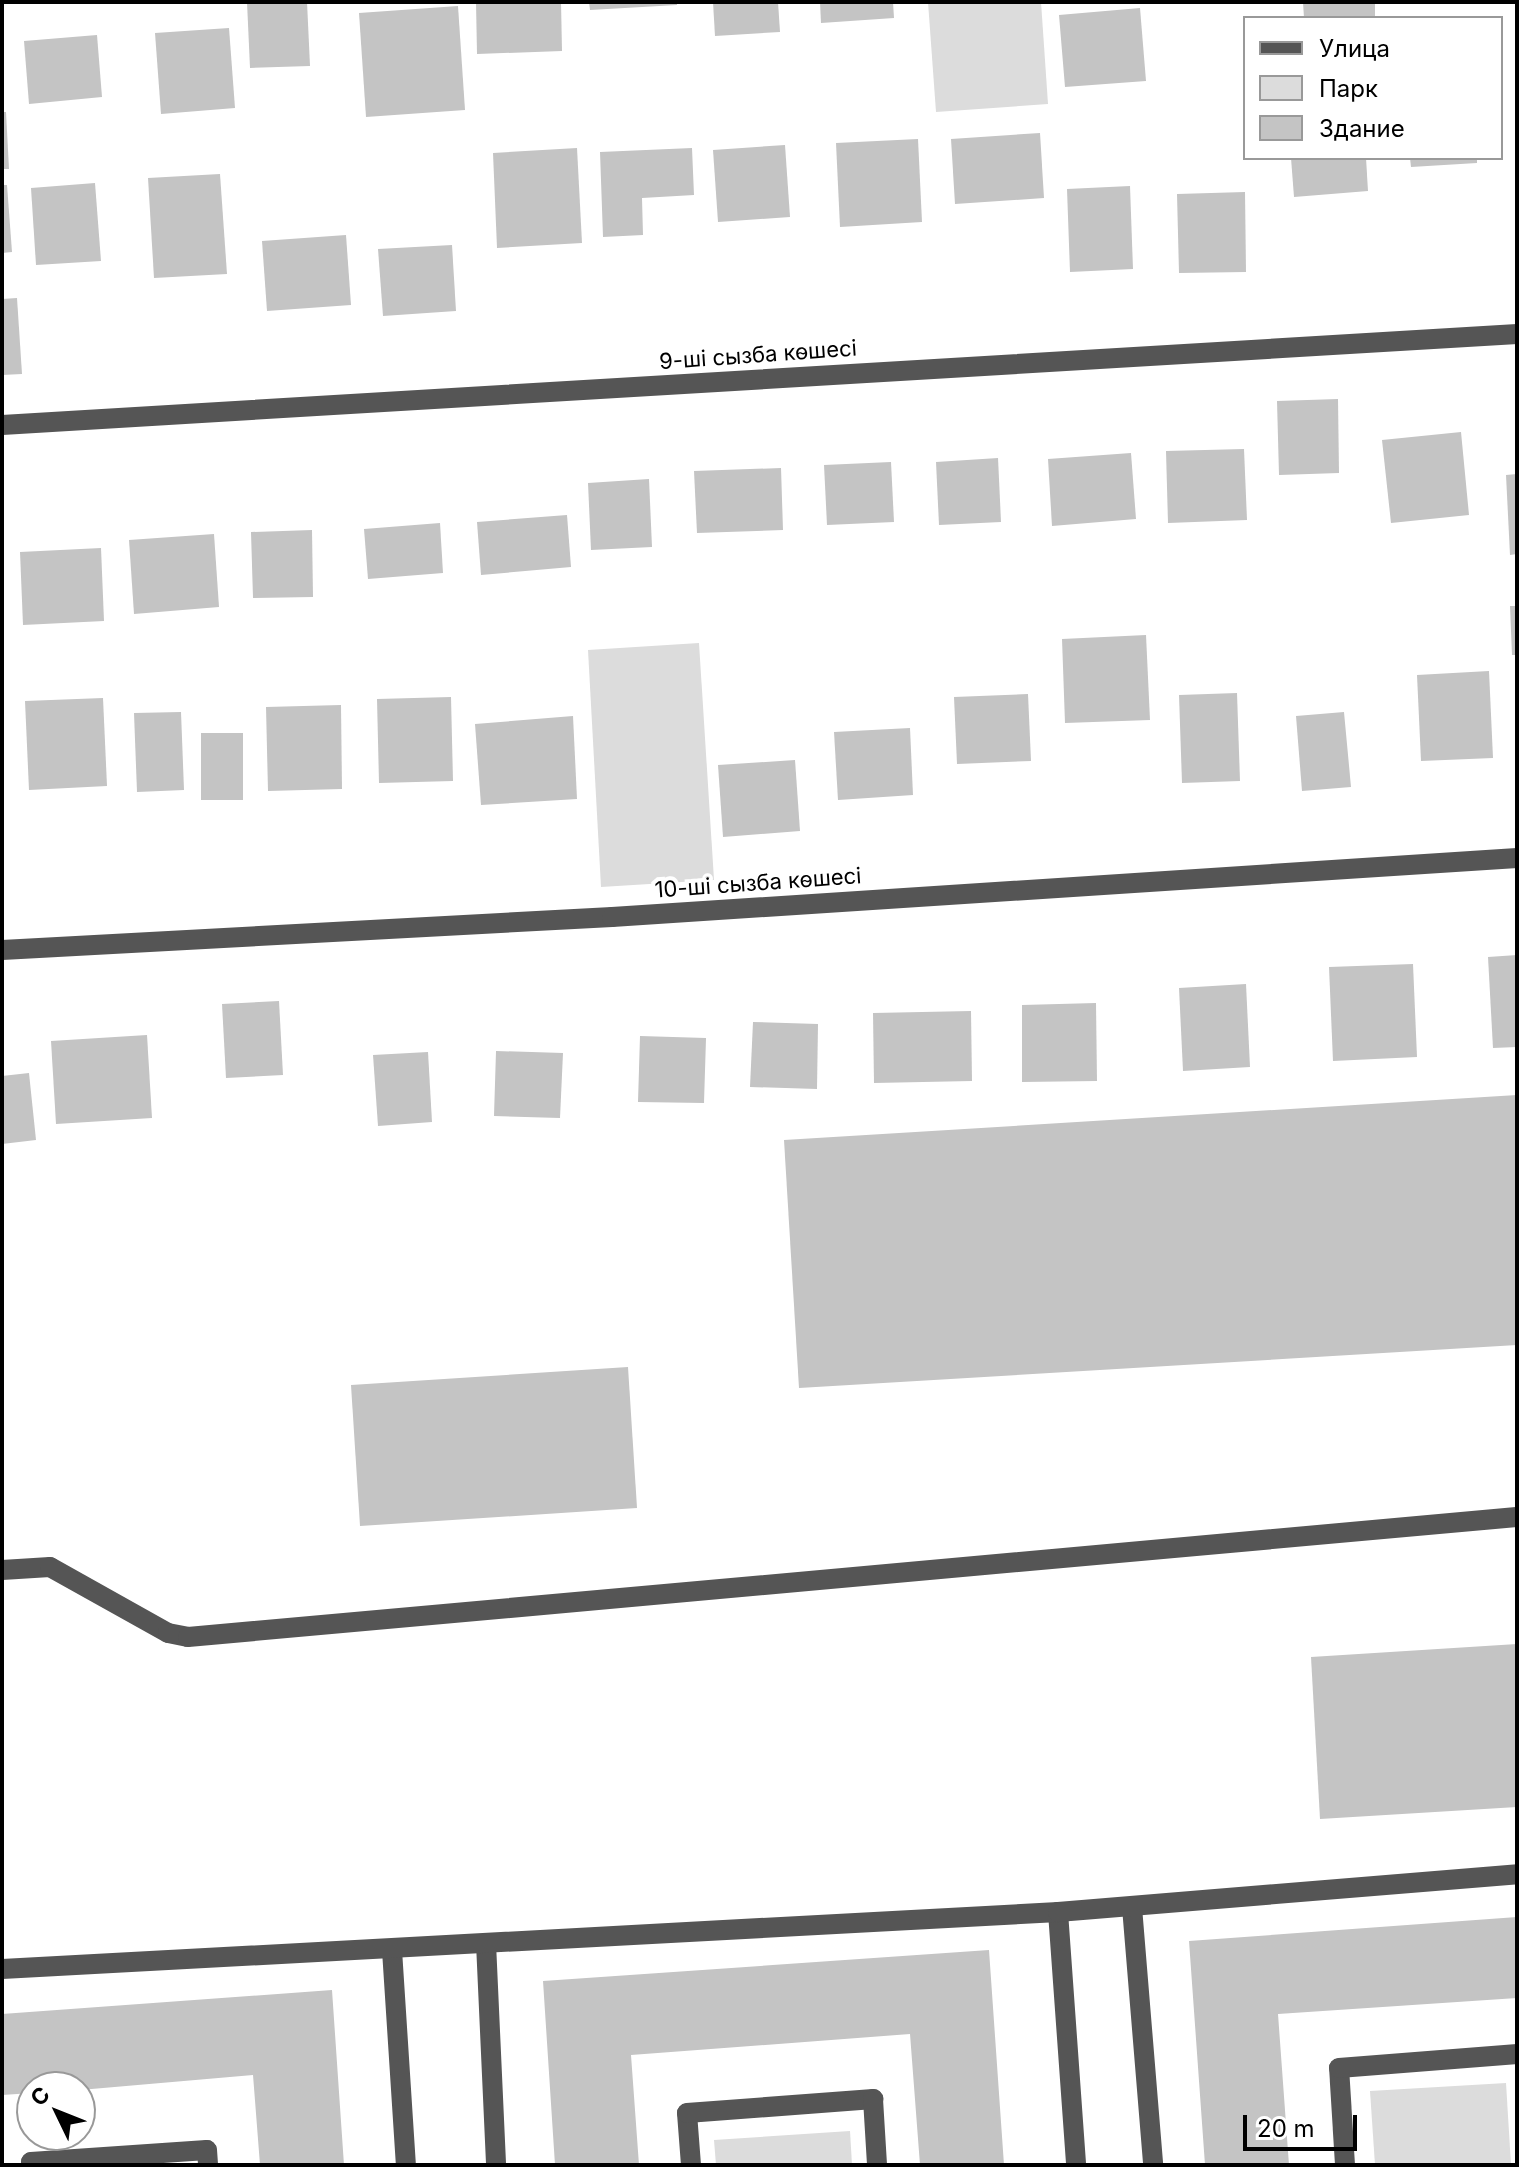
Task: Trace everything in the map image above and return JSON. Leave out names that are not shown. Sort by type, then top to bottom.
[{"type":"street","name":"9-ші сызба көшесі","points":[[2,425],[1517,334]]},
{"type":"street","name":"10-ші сызба көшесі","points":[[2,950],[597,918],[1517,858]]},
{"type":"street","points":[[2,1570],[50,1567],[168,1633],[188,1637],[1517,1517]]},
{"type":"street","points":[[2,1969],[1058,1912],[1517,1874]]},
{"type":"street","points":[[1132,1907],[1153,2165]]},
{"type":"street","points":[[1058,1912],[1076,2165]]},
{"type":"street","points":[[486,1943],[496,2165]]},
{"type":"street","points":[[392,1950],[406,2165]]},
{"type":"street","points":[[1345,2165],[1339,2068],[1517,2054]]},
{"type":"street","points":[[691,2165],[687,2113],[873,2099],[877,2165]]},
{"type":"street","points":[[31,2165],[207,2150],[208,2165]]},
{"type":"green space","points":[[928,2],[1041,2],[1048,104],[936,112]]},
{"type":"green space","points":[[699,643],[714,880],[601,887],[588,650]]},
{"type":"green space","points":[[1506,2083],[1511,2165],[1375,2165],[1370,2091]]},
{"type":"green space","points":[[850,2131],[852,2165],[716,2165],[714,2140]]},
{"type":"building","points":[[247,2],[307,2],[310,66],[250,68]]},
{"type":"building","points":[[476,2],[561,2],[562,51],[477,54]]},
{"type":"building","points":[[589,2],[677,2],[677,5],[590,10]]},
{"type":"building","points":[[713,2],[778,2],[780,32],[715,36]]},
{"type":"building","points":[[820,2],[893,2],[894,18],[821,23]]},
{"type":"building","points":[[1303,2],[1375,2],[1375,16],[1304,16]]},
{"type":"building","points":[[458,6],[465,110],[366,117],[359,13]]},
{"type":"building","points":[[1140,8],[1146,81],[1065,87],[1059,15]]},
{"type":"building","points":[[229,28],[235,108],[161,114],[155,33]]},
{"type":"building","points":[[97,35],[102,97],[29,104],[24,41]]},
{"type":"building","points":[[2,112],[6,112],[9,169],[2,169]]},
{"type":"building","points":[[1040,133],[1044,198],[955,204],[951,139]]},
{"type":"building","points":[[918,139],[922,222],[840,227],[836,143]]},
{"type":"building","points":[[785,145],[790,217],[718,222],[713,150]]},
{"type":"building","points":[[577,148],[582,243],[497,248],[493,153]]},
{"type":"building","points":[[692,148],[694,195],[642,198],[643,235],[603,237],[600,152]]},
{"type":"building","points":[[1291,160],[1366,160],[1368,191],[1294,197]]},
{"type":"building","points":[[1410,160],[1477,160],[1477,163],[1411,167]]},
{"type":"building","points":[[220,174],[227,274],[154,278],[148,178]]},
{"type":"building","points":[[95,183],[101,261],[36,265],[31,188]]},
{"type":"building","points":[[2,185],[7,185],[12,252],[2,253]]},
{"type":"building","points":[[1130,186],[1133,269],[1070,272],[1067,189]]},
{"type":"building","points":[[1245,192],[1246,272],[1179,273],[1177,194]]},
{"type":"building","points":[[346,235],[351,305],[267,311],[262,241]]},
{"type":"building","points":[[452,245],[456,311],[383,316],[378,249]]},
{"type":"building","points":[[17,298],[22,374],[2,375],[2,299]]},
{"type":"building","points":[[1338,399],[1339,473],[1279,475],[1277,401]]},
{"type":"building","points":[[1461,432],[1469,515],[1391,523],[1382,440]]},
{"type":"building","points":[[1244,449],[1247,520],[1168,523],[1166,451]]},
{"type":"building","points":[[1131,453],[1136,519],[1052,526],[1048,459]]},
{"type":"building","points":[[998,458],[1001,522],[939,525],[936,462]]},
{"type":"building","points":[[891,462],[894,522],[827,525],[824,465]]},
{"type":"building","points":[[781,468],[783,530],[697,533],[694,471]]},
{"type":"building","points":[[1517,474],[1517,554],[1510,555],[1506,475]]},
{"type":"building","points":[[649,479],[652,547],[591,550],[588,483]]},
{"type":"building","points":[[567,515],[571,567],[481,575],[477,522]]},
{"type":"building","points":[[440,523],[443,573],[368,579],[364,529]]},
{"type":"building","points":[[312,530],[313,597],[253,598],[251,532]]},
{"type":"building","points":[[214,534],[219,607],[134,614],[129,540]]},
{"type":"building","points":[[101,548],[104,621],[23,625],[20,552]]},
{"type":"building","points":[[1510,606],[1517,606],[1517,655],[1512,655]]},
{"type":"building","points":[[1146,635],[1150,720],[1065,723],[1062,639]]},
{"type":"building","points":[[1489,671],[1493,758],[1421,761],[1417,675]]},
{"type":"building","points":[[1237,693],[1240,781],[1182,783],[1179,695]]},
{"type":"building","points":[[1028,694],[1031,761],[957,764],[954,697]]},
{"type":"building","points":[[451,697],[453,781],[379,783],[377,699]]},
{"type":"building","points":[[103,698],[107,786],[29,790],[25,701]]},
{"type":"building","points":[[341,705],[342,789],[268,791],[266,707]]},
{"type":"building","points":[[181,712],[184,790],[137,792],[134,713]]},
{"type":"building","points":[[1344,712],[1351,787],[1302,791],[1296,716]]},
{"type":"building","points":[[573,716],[577,799],[481,805],[475,724]]},
{"type":"building","points":[[910,728],[913,795],[838,800],[834,732]]},
{"type":"building","points":[[201,733],[243,733],[243,800],[201,800]]},
{"type":"building","points":[[795,760],[800,831],[723,837],[718,765]]},
{"type":"building","points":[[1517,955],[1517,1047],[1493,1048],[1488,957]]},
{"type":"building","points":[[1413,964],[1417,1057],[1333,1061],[1329,967]]},
{"type":"building","points":[[1246,984],[1250,1067],[1183,1071],[1179,988]]},
{"type":"building","points":[[279,1001],[283,1075],[226,1078],[222,1004]]},
{"type":"building","points":[[1096,1003],[1097,1081],[1022,1082],[1022,1005]]},
{"type":"building","points":[[971,1011],[972,1081],[874,1083],[873,1013]]},
{"type":"building","points":[[753,1022],[818,1024],[817,1089],[750,1087]]},
{"type":"building","points":[[147,1035],[152,1118],[56,1124],[51,1041]]},
{"type":"building","points":[[640,1036],[706,1038],[704,1103],[638,1102]]},
{"type":"building","points":[[496,1051],[563,1053],[560,1118],[494,1116]]},
{"type":"building","points":[[428,1052],[432,1122],[378,1126],[373,1055]]},
{"type":"building","points":[[29,1073],[36,1140],[2,1144],[2,1076]]},
{"type":"building","points":[[1517,1095],[1517,1345],[799,1388],[784,1140]]},
{"type":"building","points":[[628,1367],[637,1508],[360,1526],[351,1385]]},
{"type":"building","points":[[1517,1644],[1517,1807],[1320,1819],[1311,1657]]},
{"type":"building","points":[[1517,1917],[1517,1998],[1278,2014],[1289,2165],[1205,2165],[1189,1941]]},
{"type":"building","points":[[989,1950],[1004,2165],[920,2165],[910,2034],[631,2055],[639,2165],[555,2165],[543,1981]]},
{"type":"building","points":[[332,1990],[344,2165],[260,2165],[253,2075],[96,2089],[96,2071],[16,2071],[16,2094],[2,2095],[2,2014]]}]
